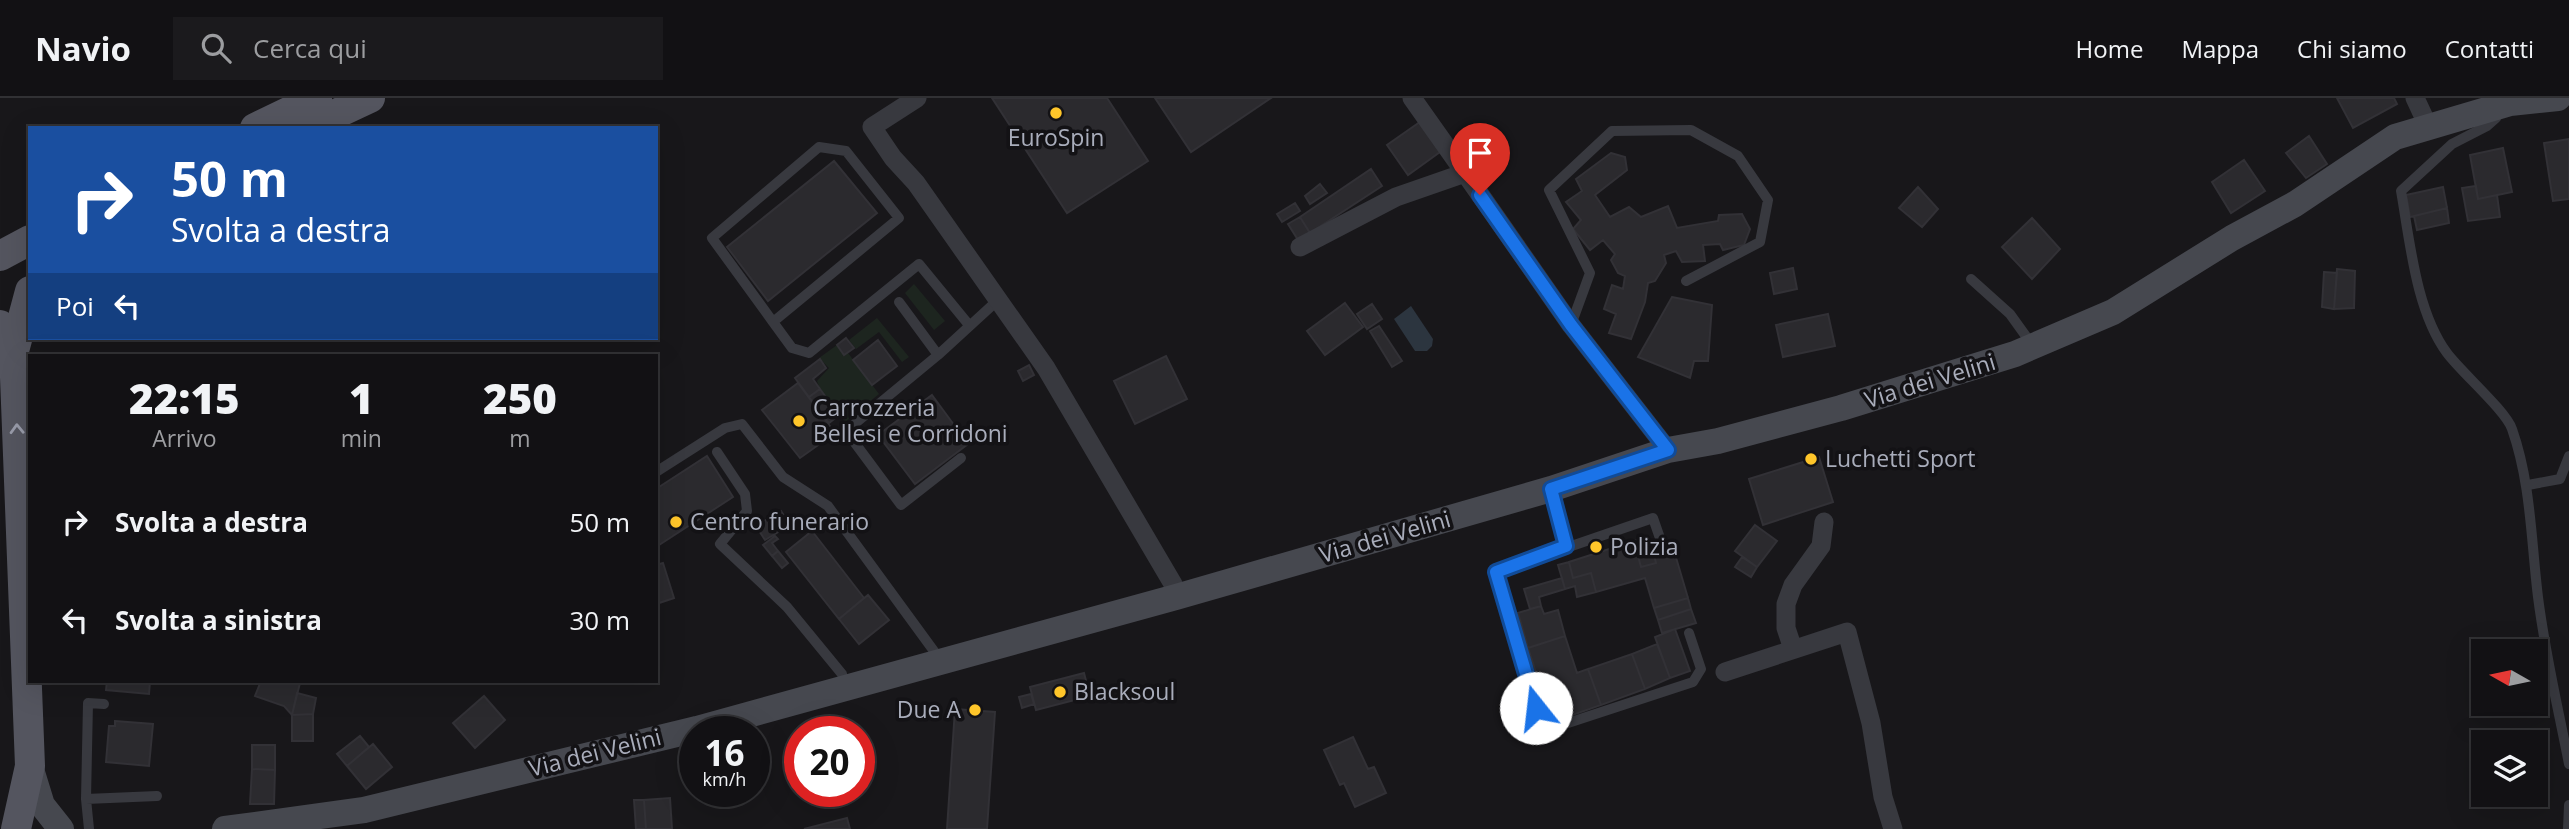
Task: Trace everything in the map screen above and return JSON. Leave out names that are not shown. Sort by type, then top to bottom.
[{"type":"main road","points":[[260,126],[317,98]]},
{"type":"main road","points":[[310,126],[370,98]]},
{"type":"main road","points":[[0,256],[28,241]]},
{"type":"main road","points":[[16,829],[30,766],[7,338],[28,295]]},
{"type":"street","points":[[917,98],[872,127],[893,159],[916,183],[1046,368],[1173,584],[1176,597]]},
{"type":"street","points":[[1412,98],[1571,325],[1668,450]]},
{"type":"street","points":[[2415,98],[2428,126]]},
{"type":"street","name":"Via dei Velini","points":[[225,829],[364,810],[697,729],[1176,597],[1551,489],[1668,450],[1718,442],[1841,408],[2015,354],[2113,312],[2232,238],[2295,204],[2395,136],[2490,103],[2558,98]]},
{"type":"street","points":[[1300,247],[1396,197],[1465,173]]},
{"type":"street","points":[[1793,649],[1786,628],[1786,604],[1793,585],[1821,546],[1824,522]]},
{"type":"street","points":[[1725,672],[1847,632],[1871,723],[1882,797],[1892,829]]},
{"type":"street","points":[[30,766],[42,805],[61,829]]},
{"type":"lane","points":[[2490,103],[2496,118],[2487,126],[2452,144],[2401,191],[2428,322],[2447,352],[2511,425],[2528,485],[2531,542],[2541,623],[2569,764]]},
{"type":"lane","points":[[1571,325],[1590,273],[1549,190],[1612,131],[1691,130],[1738,156],[1768,200],[1760,242],[1686,281]]},
{"type":"lane","points":[[773,322],[899,218],[845,151],[819,148],[712,237],[773,322],[792,348],[809,353],[919,264],[969,325]]},
{"type":"lane","points":[[1970,279],[2010,314],[2034,346]]},
{"type":"lane","points":[[961,458],[901,505],[846,431],[938,355],[998,300]]},
{"type":"lane","points":[[899,302],[938,355]]},
{"type":"lane","points":[[658,471],[726,428],[742,424],[783,477],[828,506],[942,662]]},
{"type":"lane","points":[[717,452],[745,494],[747,511],[720,544],[787,607],[842,674],[846,688]]},
{"type":"lane","points":[[2528,485],[2560,479],[2569,456]]},
{"type":"lane","points":[[1551,489],[1566,546]]},
{"type":"lane","points":[[1661,541],[1653,518],[1496,572],[1536,708],[1568,723],[1693,682],[1701,669],[1689,633]]},
{"type":"lane","points":[[89,829],[86,799],[88,703],[104,704]]},
{"type":"lane","points":[[86,799],[157,796]]},
{"type":"lane","points":[[2568,829],[2569,805]]},
{"type":"shaded area","points":[[914,284],[945,321],[934,330],[905,293]]},
{"type":"shaded area","points":[[1411,306],[1433,339],[1432,346],[1427,351],[1415,351],[1394,319]]},
{"type":"shaded area","points":[[877,318],[909,357],[902,362],[879,332],[856,349],[849,340]]},
{"type":"shaded area","points":[[837,345],[844,356],[848,353],[879,394],[845,422],[817,381],[829,368],[819,358]]},
{"type":"building","points":[[992,98],[1107,98],[1148,161],[1067,213]]},
{"type":"building","points":[[1155,98],[1271,98],[1191,152]]},
{"type":"building","points":[[2337,98],[2394,98],[2397,104],[2353,128]]},
{"type":"building","points":[[1420,122],[1440,152],[1408,175],[1387,145]]},
{"type":"building","points":[[2309,136],[2327,164],[2306,178],[2286,153]]},
{"type":"building","points":[[2569,139],[2569,199],[2553,201],[2544,143]]},
{"type":"building","points":[[2503,148],[2512,192],[2478,199],[2470,155]]},
{"type":"building","points":[[1611,153],[1625,157],[1627,170],[1595,195],[1610,217],[1629,207],[1641,217],[1668,206],[1677,228],[1718,221],[1719,215],[1742,214],[1750,229],[1744,245],[1723,250],[1720,244],[1703,245],[1705,261],[1682,262],[1676,251],[1664,255],[1666,263],[1655,281],[1648,283],[1645,302],[1631,339],[1609,333],[1616,314],[1604,309],[1612,285],[1623,289],[1625,276],[1618,273],[1611,260],[1615,254],[1603,240],[1590,250],[1573,229],[1581,220],[1566,202],[1582,191],[1576,179]]},
{"type":"building","points":[[2244,160],[2265,191],[2231,213],[2212,182]]},
{"type":"building","points":[[834,161],[877,213],[768,301],[727,247]]},
{"type":"building","points":[[1371,169],[1382,186],[1310,233],[1300,217]]},
{"type":"building","points":[[1320,184],[1327,193],[1310,204],[1305,196]]},
{"type":"building","points":[[2476,186],[2478,199],[2497,195],[2500,217],[2468,221],[2462,188]]},
{"type":"building","points":[[1918,187],[1938,209],[1922,227],[1899,208]]},
{"type":"building","points":[[2443,187],[2447,208],[2410,217],[2406,195]]},
{"type":"building","points":[[1295,203],[1300,211],[1282,222],[1277,214]]},
{"type":"building","points":[[2447,208],[2449,223],[2417,230],[2414,216]]},
{"type":"building","points":[[1300,217],[1310,233],[1298,240],[1288,224]]},
{"type":"building","points":[[2032,218],[2060,249],[2032,279],[2002,247]]},
{"type":"building","points":[[1793,268],[1797,289],[1774,294],[1770,273]]},
{"type":"building","points":[[2337,269],[2355,271],[2354,308],[2334,309]]},
{"type":"building","points":[[2324,272],[2337,273],[2334,309],[2322,307]]},
{"type":"building","points":[[1672,297],[1712,305],[1708,361],[1694,361],[1690,378],[1638,357]]},
{"type":"building","points":[[1345,303],[1363,327],[1325,355],[1307,331]]},
{"type":"building","points":[[1372,304],[1382,319],[1367,329],[1357,314]]},
{"type":"building","points":[[1828,314],[1835,346],[1783,357],[1776,325]]},
{"type":"building","points":[[1379,326],[1402,361],[1392,367],[1370,331]]},
{"type":"building","points":[[846,338],[854,348],[844,355],[837,345]]},
{"type":"building","points":[[878,340],[897,366],[872,385],[853,360]]},
{"type":"building","points":[[1166,356],[1187,399],[1135,424],[1114,381]]},
{"type":"building","points":[[820,359],[826,368],[813,379],[820,389],[809,397],[795,378]]},
{"type":"building","points":[[1029,365],[1034,375],[1023,381],[1018,371]]},
{"type":"building","name":"Carrozzeria Bellesi e Corridoni","points":[[798,383],[835,433],[800,458],[762,410]]},
{"type":"building","points":[[820,389],[839,415],[829,423],[809,397]]},
{"type":"building","points":[[932,395],[968,444],[915,484],[878,435]]},
{"type":"building","name":"Centro funerario","points":[[707,456],[733,497],[658,546],[658,488]]},
{"type":"building","points":[[1819,457],[1833,502],[1763,525],[1749,479]]},
{"type":"building","points":[[781,511],[790,525],[765,540],[756,526]]},
{"type":"building","points":[[1755,525],[1777,541],[1757,567],[1735,551]]},
{"type":"building","points":[[812,531],[864,598],[839,619],[786,552]]},
{"type":"building","points":[[775,536],[778,539],[772,543],[778,551],[772,556],[763,545]]},
{"type":"building","points":[[1649,537],[1656,563],[1641,567],[1634,541]]},
{"type":"building","points":[[1634,541],[1641,567],[1656,563],[1653,550],[1672,544],[1688,598],[1654,608],[1645,578],[1596,592],[1591,573],[1573,578],[1569,562]]},
{"type":"building","points":[[778,551],[788,563],[782,568],[772,556]]},
{"type":"building","points":[[1742,557],[1757,567],[1751,577],[1735,567]]},
{"type":"building","points":[[1569,562],[1573,578],[1591,573],[1596,592],[1577,597],[1575,586],[1565,589],[1558,565]]},
{"type":"building","points":[[663,563],[674,598],[658,603],[658,564]]},
{"type":"building","points":[[1562,578],[1565,589],[1539,597],[1541,606],[1530,609],[1524,589]]},
{"type":"building","points":[[868,595],[889,620],[859,644],[839,619]]},
{"type":"building","points":[[1688,598],[1691,609],[1658,620],[1654,608]]},
{"type":"building","points":[[1541,606],[1544,614],[1558,610],[1565,636],[1528,648],[1518,613]]},
{"type":"building","points":[[1691,609],[1696,623],[1662,633],[1658,620]]},
{"type":"building","points":[[1675,629],[1690,671],[1670,678],[1655,637]]},
{"type":"building","points":[[1565,636],[1577,673],[1588,669],[1601,705],[1564,718],[1553,684],[1541,688],[1528,648]]},
{"type":"building","points":[[1657,644],[1670,678],[1645,689],[1632,654]]},
{"type":"building","points":[[1632,654],[1645,689],[1601,705],[1588,669]]},
{"type":"building","name":"Blacksoul","points":[[1084,673],[1090,696],[1036,710],[1030,687]]},
{"type":"building","points":[[107,683],[150,683],[149,694],[106,690]]},
{"type":"building","points":[[260,683],[300,683],[292,715],[284,706],[255,696]]},
{"type":"building","points":[[1553,684],[1559,703],[1543,708],[1538,689]]},
{"type":"building","points":[[297,693],[316,698],[313,714],[292,715]]},
{"type":"building","points":[[1031,694],[1034,704],[1022,708],[1019,697]]},
{"type":"building","points":[[484,696],[505,720],[475,748],[453,723]]},
{"type":"building","points":[[955,709],[995,712],[987,829],[947,829]]},
{"type":"building","points":[[313,714],[313,741],[292,741],[292,715]]},
{"type":"building","points":[[115,721],[153,724],[149,766],[106,762],[109,726],[115,726]]},
{"type":"building","points":[[360,736],[369,747],[347,766],[337,754]]},
{"type":"building","points":[[1353,737],[1368,769],[1374,767],[1386,793],[1355,807],[1344,783],[1340,785],[1324,750]]},
{"type":"building","points":[[373,744],[392,767],[366,789],[347,766]]},
{"type":"building","points":[[252,745],[275,745],[275,770],[252,769]]},
{"type":"building","points":[[252,769],[275,770],[274,804],[250,804]]},
{"type":"building","points":[[670,798],[672,829],[646,829],[644,800]]},
{"type":"building","points":[[634,800],[644,800],[646,829],[636,829]]},
{"type":"building","points":[[847,818],[850,829],[804,829]]},
{"type":"place","name":"EuroSpin","points":[[1056,113]]},
{"type":"place","name":"Carrozzeria Bellesi e Corridoni","points":[[799,421]]},
{"type":"place","name":"Luchetti Sport","points":[[1811,459]]},
{"type":"place","name":"Centro funerario","points":[[676,522]]},
{"type":"place","name":"Polizia","points":[[1596,547]]},
{"type":"place","name":"Blacksoul","points":[[1060,692]]},
{"type":"place","name":"Due A","points":[[975,710]]},
{"type":"route","points":[[1480,195],[1571,325],[1668,450],[1551,489],[1566,546],[1496,572],[1536,708]]}]
